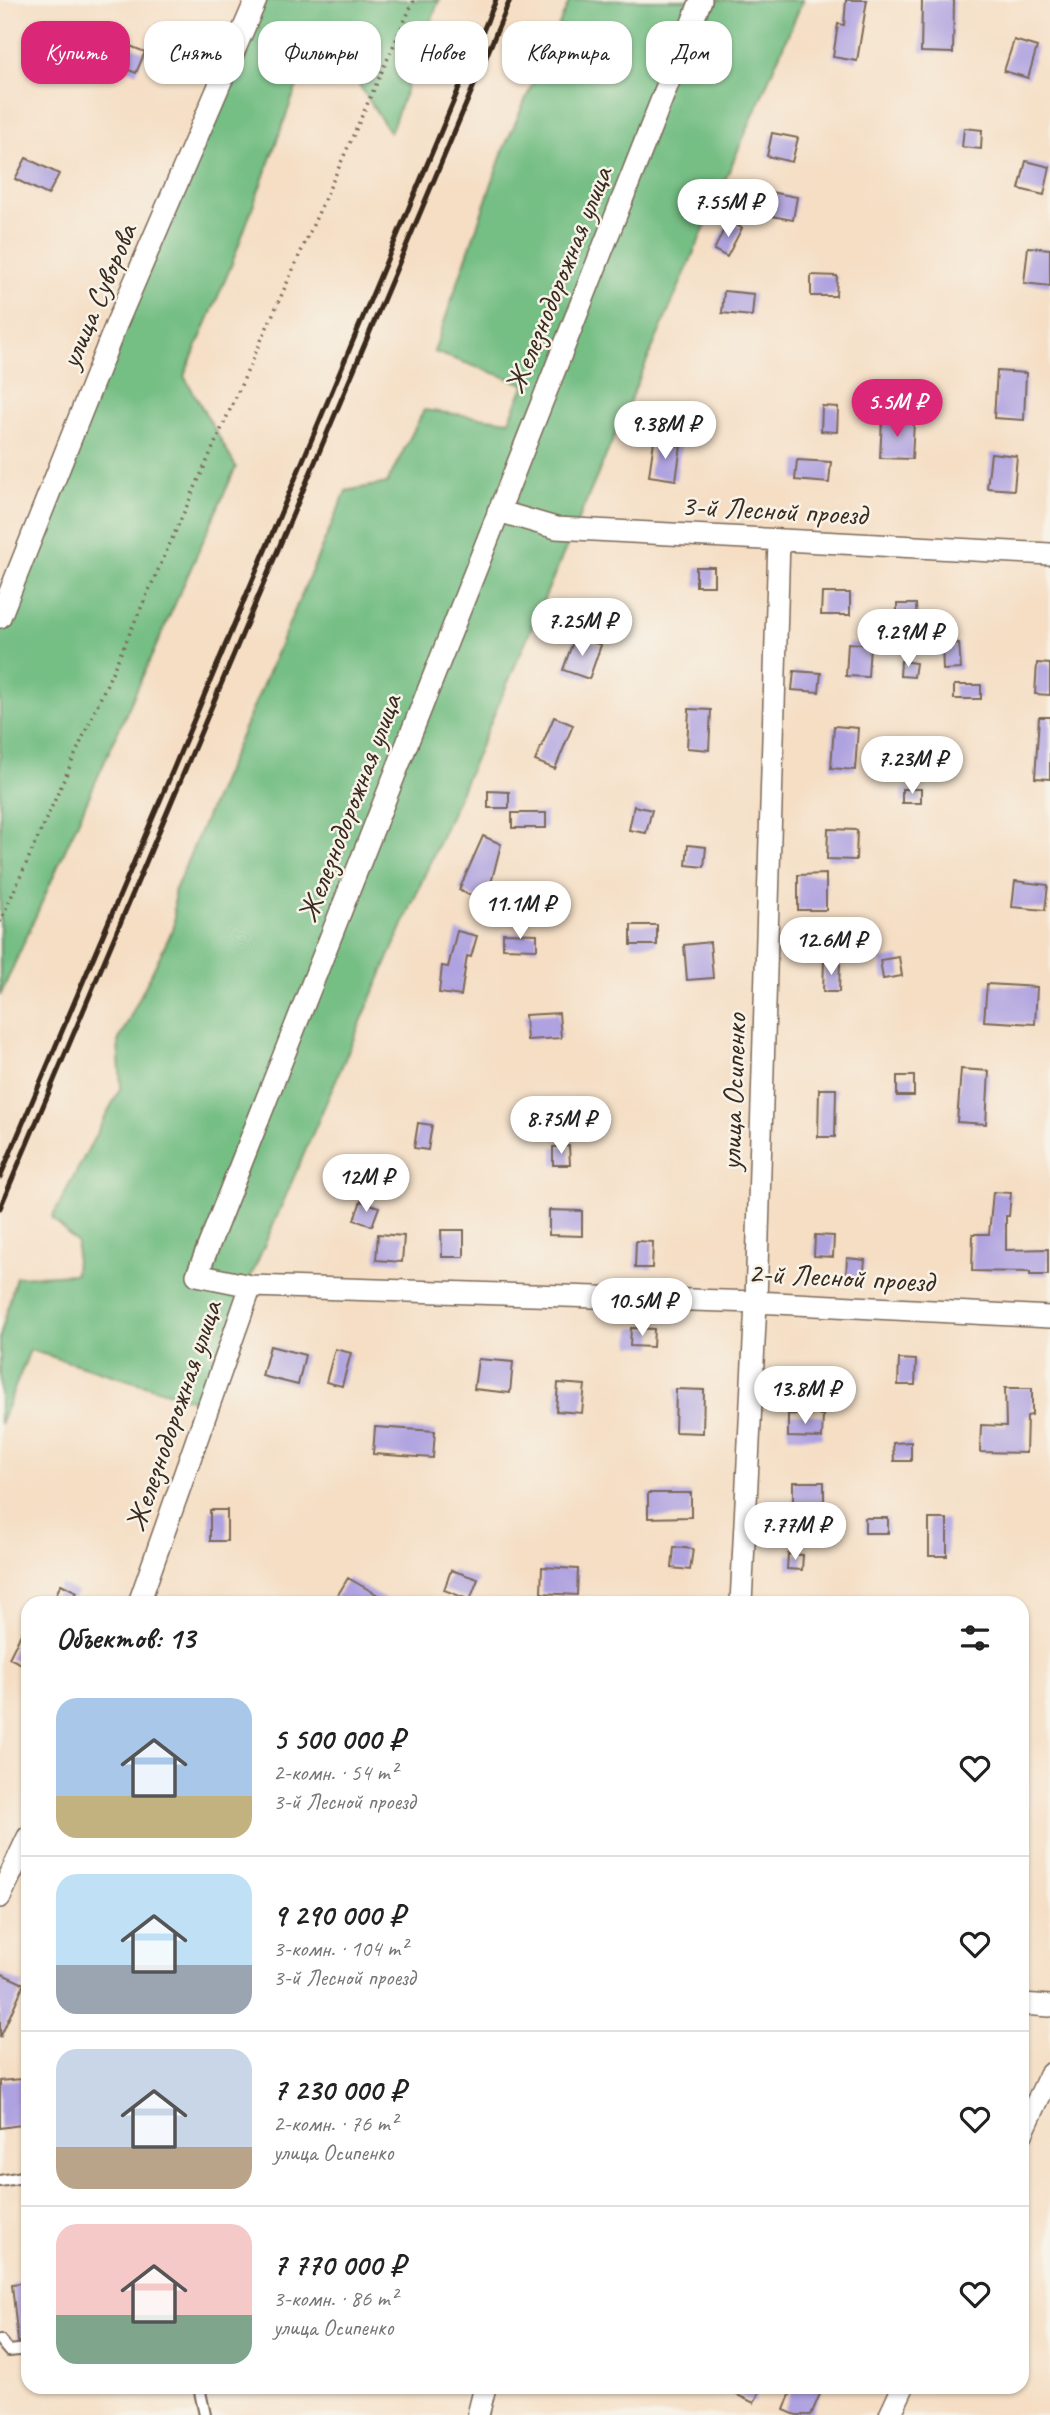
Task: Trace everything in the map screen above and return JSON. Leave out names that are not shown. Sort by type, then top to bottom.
[{"type":"street","name":"улица Суворова","points":[[0,617],[117,325],[256,0]]},
{"type":"street","name":"Железнодорожная улица","points":[[146,1596],[251,1286],[197,1275],[701,0]]},
{"type":"street","name":"3-й Лесной проезд","points":[[498,511],[556,528],[1050,554]]},
{"type":"street","name":"улица Осипенко","points":[[741,1596],[756,1301],[779,540]]},
{"type":"street","name":"2-й Лесной проезд","points":[[251,1286],[756,1301],[1050,1317]]},
{"type":"street","points":[[0,1897],[21,1852]]},
{"type":"street","points":[[1029,2004],[1050,2006]]},
{"type":"street","points":[[1029,2119],[1050,2074]]},
{"type":"street","points":[[478,2415],[483,2394]]},
{"type":"street","points":[[890,2415],[900,2394]]},
{"type":"lane","points":[[0,2181],[21,2177]]},
{"type":"lane","points":[[0,2340],[9,2351],[21,2350]]},
{"type":"lane","points":[[200,2394],[205,2415]]},
{"type":"path","points":[[0,922],[414,0]]},
{"type":"green space","points":[[263,0],[439,0],[431,21],[395,21],[395,84],[408,84],[390,133],[359,84],[381,84],[381,21],[258,21],[258,84],[298,84],[231,266],[184,376],[236,467],[0,996],[0,612],[227,84],[244,84],[244,44]]},
{"type":"green space","points":[[570,0],[803,0],[197,1401],[30,1350],[0,1424],[0,1337],[16,1277],[75,1274],[77,1243],[52,1218],[121,1087],[118,1042],[174,927],[174,892],[346,491],[387,483],[424,410],[509,421],[525,384],[434,352],[504,148],[533,84],[632,84],[632,21],[561,21]]},
{"type":"building","points":[[846,0],[867,0],[857,61],[833,57],[838,24],[844,25]]},
{"type":"building","points":[[922,0],[954,0],[953,53],[921,52]]},
{"type":"building","points":[[1014,40],[1037,47],[1028,78],[1004,71]]},
{"type":"building","points":[[130,46],[144,52],[136,73],[130,71]]},
{"type":"building","points":[[964,128],[982,130],[981,149],[962,147]]},
{"type":"building","points":[[772,133],[798,138],[792,162],[767,156]]},
{"type":"building","points":[[26,158],[59,174],[48,195],[15,179]]},
{"type":"building","points":[[1026,161],[1050,167],[1044,195],[1019,189]]},
{"type":"building","points":[[765,191],[797,197],[793,220],[761,214]]},
{"type":"building","points":[[728,221],[742,228],[727,257],[714,250]]},
{"type":"building","points":[[1028,247],[1050,249],[1050,286],[1024,283]]},
{"type":"building","points":[[811,275],[837,276],[836,296],[811,296]]},
{"type":"building","points":[[724,291],[754,294],[752,316],[722,313]]},
{"type":"building","points":[[997,371],[1026,373],[1024,420],[994,418]]},
{"type":"building","points":[[822,406],[838,407],[837,432],[821,431]]},
{"type":"building","points":[[882,420],[914,421],[912,459],[880,458]]},
{"type":"building","points":[[654,441],[681,446],[676,480],[649,476]]},
{"type":"building","points":[[991,453],[1017,456],[1014,490],[987,488]]},
{"type":"building","points":[[797,460],[831,462],[829,483],[795,480]]},
{"type":"building","points":[[696,567],[714,567],[714,586],[696,586]]},
{"type":"building","points":[[822,593],[850,593],[850,615],[821,615]]},
{"type":"building","points":[[897,604],[916,604],[917,624],[897,624]]},
{"type":"building","points":[[575,636],[601,645],[589,679],[563,670]]},
{"type":"building","points":[[848,643],[870,645],[868,677],[846,676]]},
{"type":"building","points":[[959,643],[961,669],[943,670],[942,644]]},
{"type":"building","points":[[901,661],[916,663],[914,677],[900,676]]},
{"type":"building","points":[[1037,663],[1050,664],[1050,695],[1035,694]]},
{"type":"building","points":[[794,671],[821,673],[819,692],[792,690]]},
{"type":"building","points":[[954,685],[981,685],[981,699],[954,699]]},
{"type":"building","points":[[689,709],[711,710],[709,750],[687,748]]},
{"type":"building","points":[[554,717],[573,725],[555,769],[535,761]]},
{"type":"building","points":[[1039,717],[1050,717],[1050,779],[1035,778]]},
{"type":"building","points":[[834,726],[858,728],[855,770],[831,768]]},
{"type":"building","points":[[902,789],[921,789],[921,803],[902,803]]},
{"type":"building","points":[[488,791],[509,792],[509,808],[488,808]]},
{"type":"building","points":[[634,806],[652,810],[646,833],[629,830]]},
{"type":"building","points":[[512,813],[546,813],[546,828],[512,828]]},
{"type":"building","points":[[828,829],[857,830],[856,860],[827,859]]},
{"type":"building","points":[[483,836],[501,844],[486,903],[459,890]]},
{"type":"building","points":[[688,845],[706,847],[704,867],[686,865]]},
{"type":"building","points":[[826,874],[826,910],[798,910],[798,875]]},
{"type":"building","points":[[1015,881],[1048,885],[1045,910],[1012,907]]},
{"type":"building","points":[[631,925],[657,925],[657,945],[631,945]]},
{"type":"building","points":[[457,931],[477,936],[471,957],[467,956],[461,996],[439,993],[442,966],[448,967]]},
{"type":"building","points":[[503,933],[537,934],[537,949],[503,948]]},
{"type":"building","points":[[710,942],[713,978],[687,980],[684,945]]},
{"type":"building","points":[[899,957],[902,976],[883,979],[880,960]]},
{"type":"building","points":[[824,961],[840,962],[839,992],[823,992]]},
{"type":"building","points":[[987,984],[1037,987],[1035,1024],[984,1021]]},
{"type":"building","points":[[559,1013],[561,1038],[527,1040],[525,1015]]},
{"type":"building","points":[[961,1069],[989,1071],[986,1124],[957,1122]]},
{"type":"building","points":[[897,1076],[914,1076],[914,1096],[897,1096]]},
{"type":"building","points":[[819,1089],[836,1089],[835,1137],[818,1137]]},
{"type":"building","points":[[418,1123],[432,1125],[428,1150],[414,1148]]},
{"type":"building","points":[[569,1146],[570,1165],[553,1165],[553,1147]]},
{"type":"building","points":[[993,1192],[1011,1193],[1009,1216],[1006,1216],[1006,1250],[1048,1249],[1048,1275],[972,1271],[973,1234],[989,1234]]},
{"type":"building","points":[[361,1201],[379,1207],[372,1226],[354,1220]]},
{"type":"building","points":[[549,1210],[582,1211],[582,1236],[549,1235]]},
{"type":"building","points":[[441,1230],[464,1230],[464,1257],[442,1257]]},
{"type":"building","points":[[378,1234],[404,1236],[402,1262],[376,1260]]},
{"type":"building","points":[[815,1235],[834,1236],[833,1257],[814,1256]]},
{"type":"building","points":[[636,1241],[653,1242],[652,1268],[635,1268]]},
{"type":"building","points":[[847,1258],[865,1260],[863,1280],[846,1278]]},
{"type":"building","points":[[631,1328],[654,1329],[653,1347],[630,1346]]},
{"type":"building","points":[[270,1346],[305,1355],[298,1385],[262,1376]]},
{"type":"building","points":[[335,1349],[351,1353],[342,1386],[326,1382]]},
{"type":"building","points":[[478,1359],[513,1362],[510,1393],[474,1389]]},
{"type":"building","points":[[899,1359],[916,1360],[915,1385],[898,1385]]},
{"type":"building","points":[[558,1383],[585,1385],[582,1413],[556,1411]]},
{"type":"building","points":[[1005,1388],[1032,1388],[1032,1415],[1027,1416],[1026,1453],[980,1452],[981,1425],[1006,1426]]},
{"type":"building","points":[[676,1389],[704,1390],[703,1433],[675,1432]]},
{"type":"building","points":[[788,1414],[823,1415],[822,1438],[788,1437]]},
{"type":"building","points":[[375,1427],[435,1431],[433,1458],[373,1454]]},
{"type":"building","points":[[911,1442],[911,1461],[894,1461],[893,1443]]},
{"type":"building","points":[[793,1482],[824,1482],[824,1512],[793,1512]]},
{"type":"building","points":[[648,1493],[691,1493],[691,1517],[648,1518]]},
{"type":"building","points":[[210,1510],[227,1510],[227,1541],[210,1541]]},
{"type":"building","points":[[865,1518],[888,1518],[888,1533],[865,1533]]},
{"type":"building","points":[[929,1519],[947,1519],[947,1556],[929,1556]]},
{"type":"building","points":[[674,1547],[693,1549],[690,1570],[672,1568]]},
{"type":"building","points":[[788,1554],[803,1555],[802,1570],[787,1569]]},
{"type":"building","points":[[542,1567],[578,1569],[577,1595],[541,1593]]},
{"type":"building","points":[[451,1570],[478,1579],[472,1596],[460,1596],[444,1590]]},
{"type":"building","points":[[348,1578],[380,1596],[337,1596]]},
{"type":"building","points":[[61,1584],[77,1592],[75,1596],[55,1596]]},
{"type":"building","points":[[21,1634],[21,1664],[9,1658]]},
{"type":"building","points":[[0,1973],[21,1983],[21,1991],[0,2038]]},
{"type":"building","points":[[21,2079],[21,2125],[0,2128],[0,2081]]},
{"type":"building","points":[[21,2283],[21,2342],[18,2342],[12,2284]]},
{"type":"building","points":[[735,2394],[758,2394],[754,2403]]},
{"type":"building","points":[[790,2394],[820,2394],[811,2415],[796,2415],[784,2410]]},
{"type":"railway","points":[[0,1177],[496,0]]},
{"type":"railway","points":[[0,1208],[510,0]]}]
